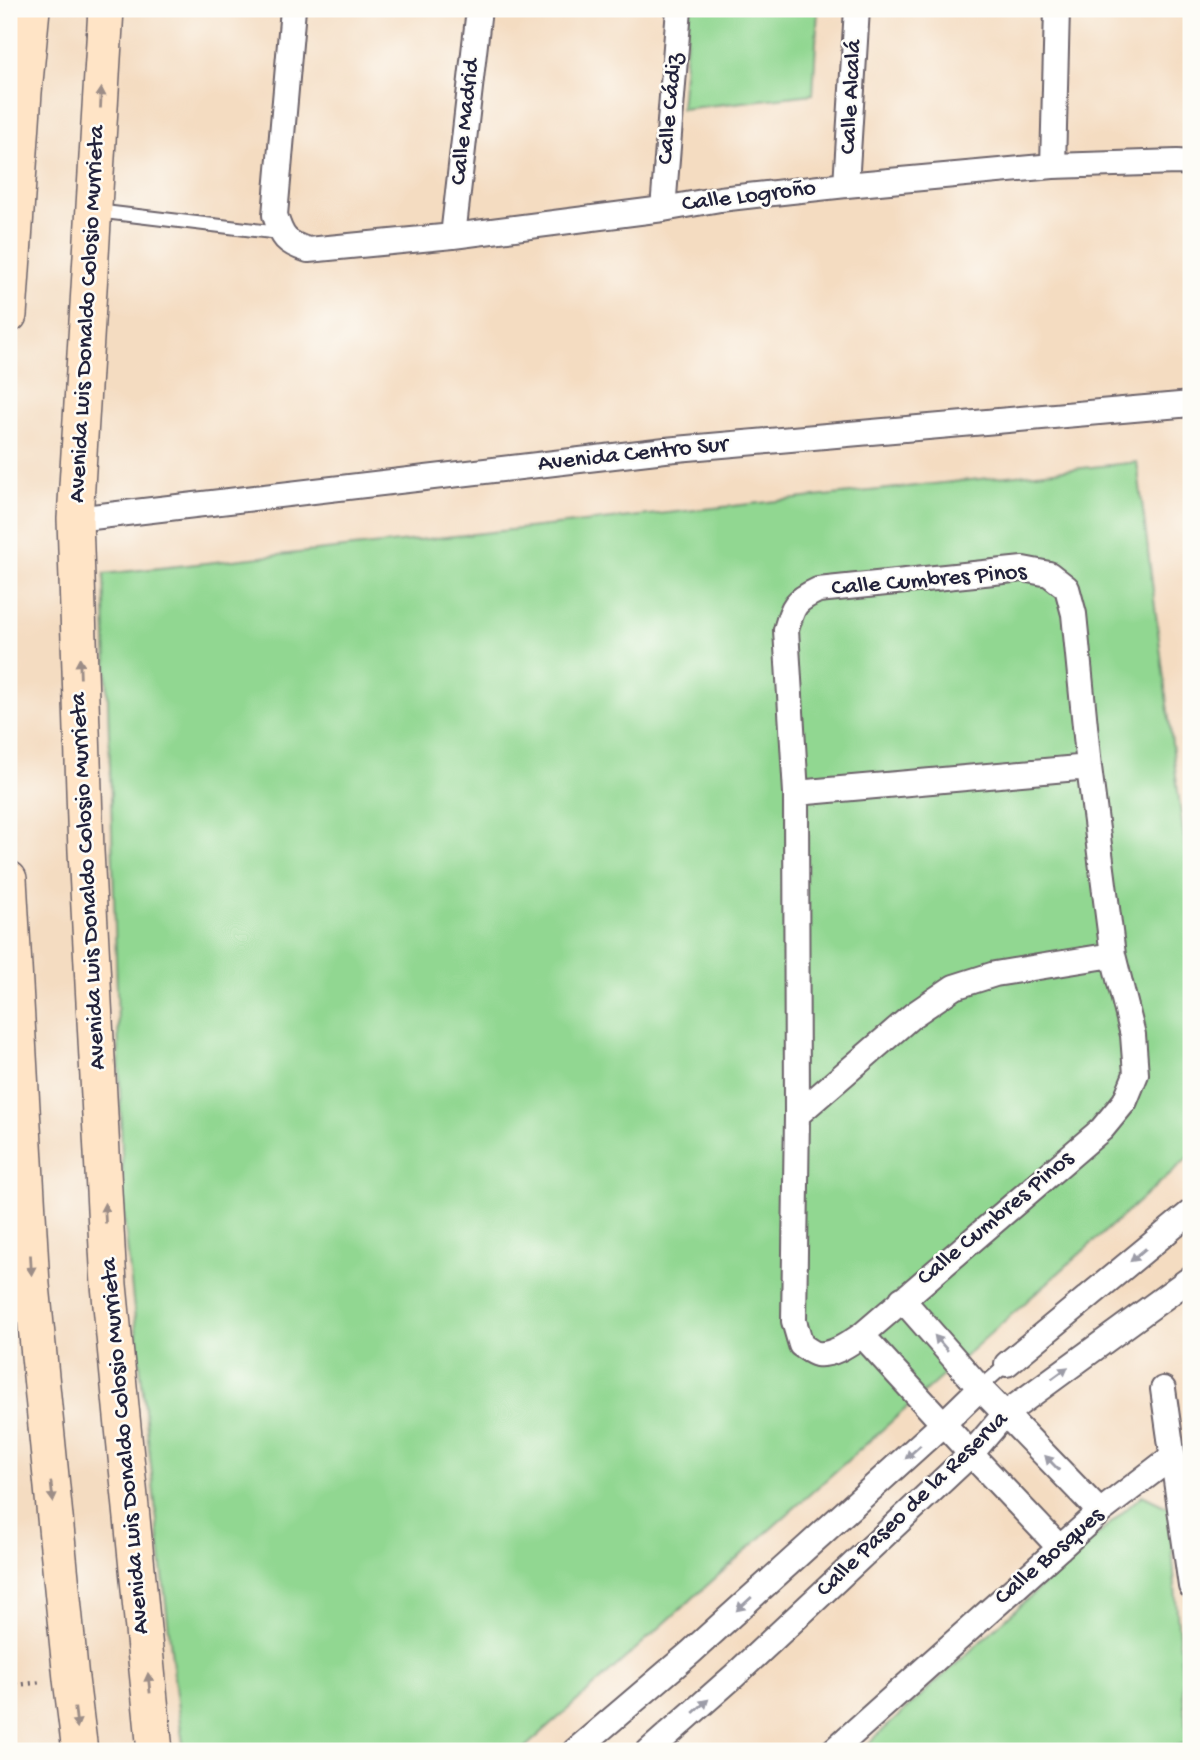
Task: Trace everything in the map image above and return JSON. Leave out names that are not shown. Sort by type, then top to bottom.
[{"type":"main road","points":[[9,315],[32,9]]},
{"type":"main road","name":"Avenida Luis Donaldo Colosio Murrieta","points":[[106,9],[75,519],[86,850],[109,1285],[155,1751]]},
{"type":"main road","points":[[9,879],[32,1285],[80,1751]]},
{"type":"street","points":[[280,233],[275,215],[293,9]]},
{"type":"street","name":"Calle Madrid","points":[[453,236],[479,9]]},
{"type":"street","name":"Calle Cádiz","points":[[663,209],[679,9]]},
{"type":"street","name":"Calle Alcalá","points":[[846,185],[857,9]]},
{"type":"street","points":[[1054,166],[1058,9]]},
{"type":"street","name":"Calle Logroño","points":[[280,233],[291,244],[308,250],[453,236],[720,199],[846,185],[1054,166],[1191,163]]},
{"type":"street","name":"Avenida Centro Sur","points":[[75,519],[665,450],[1191,404]]},
{"type":"street","name":"Calle Cumbres Pinos","points":[[1023,569],[1049,574],[1067,588],[1074,614],[1089,767],[1113,955],[1133,1035],[1136,1074],[1125,1101],[1102,1129],[862,1335],[843,1347],[828,1353],[815,1354],[801,1345],[794,1321],[797,1115],[796,793],[786,630],[792,609],[802,597],[818,590],[1023,569]]},
{"type":"street","points":[[796,793],[1089,767]]},
{"type":"street","points":[[797,1115],[914,1015],[954,987],[995,974],[1113,955]]},
{"type":"street","points":[[1007,1364],[1191,1212]]},
{"type":"street","name":"Calle Paseo de la Reserva","points":[[649,1751],[734,1676],[971,1454],[1005,1414],[1191,1278]]},
{"type":"street","points":[[902,1299],[980,1388],[1100,1512]]},
{"type":"street","points":[[862,1335],[1060,1548]]},
{"type":"street","name":"Calle Paseo de la Reserva","points":[[575,1751],[690,1653],[980,1388]]},
{"type":"street","points":[[1163,1389],[1191,1586]]},
{"type":"street","name":"Calle Bosques","points":[[834,1751],[1100,1512],[1173,1456]]},
{"type":"lane","points":[[94,211],[280,233]]},
{"type":"lane","points":[[980,1388],[1007,1364]]},
{"type":"green space","points":[[689,9],[818,9],[813,94],[681,109]]},
{"type":"green space","points":[[1137,462],[1191,896],[1191,1155],[521,1751],[184,1751],[124,1218],[104,574]]},
{"type":"green space","points":[[1142,1495],[1169,1508],[1187,1743],[1158,1751],[860,1751]]}]
